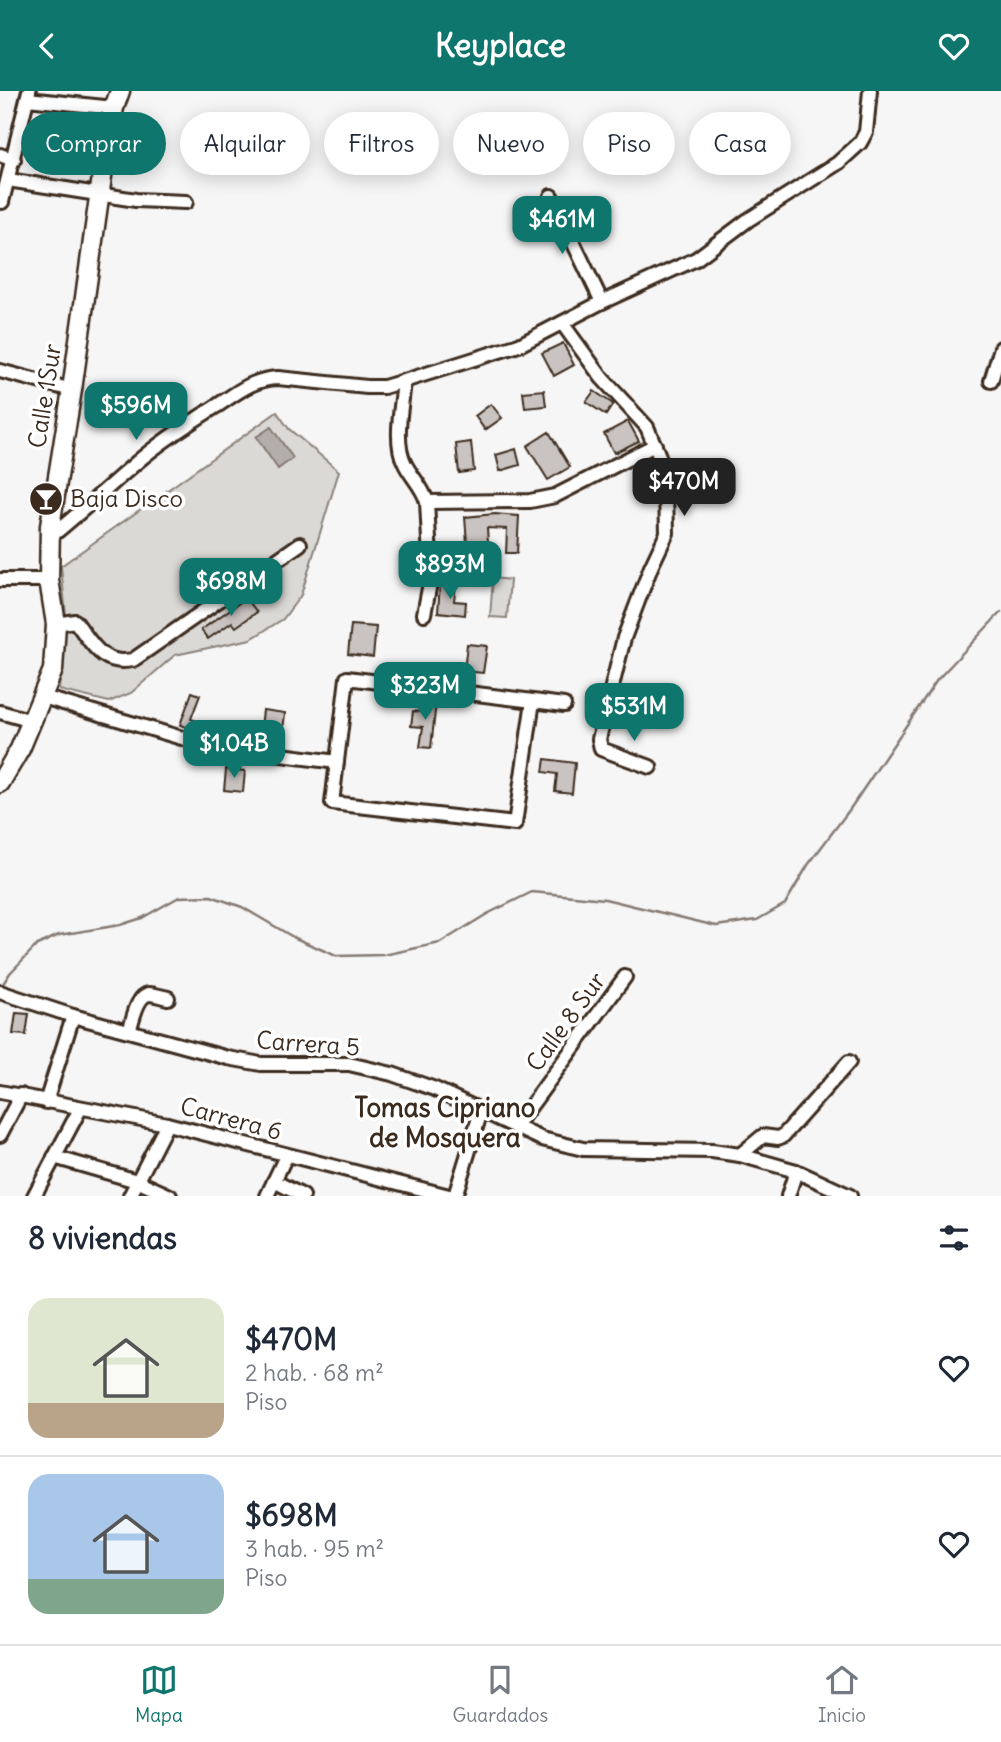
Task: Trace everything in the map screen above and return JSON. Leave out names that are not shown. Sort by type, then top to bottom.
[{"type":"highway","name":"Calle 1Sur","points":[[0,783],[20,749],[53,670],[56,624],[49,580],[49,538],[100,193],[117,99]]},
{"type":"street","points":[[49,538],[147,455],[186,425],[250,383],[278,378],[384,387],[519,345],[602,302],[696,259],[748,220],[838,163],[860,143],[866,132],[870,91]]},
{"type":"street","points":[[0,201],[2,202],[14,160],[28,95],[117,99]]},
{"type":"street","points":[[0,155],[14,160]]},
{"type":"street","points":[[8,180],[136,200],[186,202]]},
{"type":"street","points":[[551,196],[602,302]]},
{"type":"street","points":[[562,323],[602,378],[647,427],[659,456],[666,490],[667,533],[650,567],[624,638],[599,745],[601,749],[650,767]]},
{"type":"street","points":[[991,381],[1001,348]]},
{"type":"street","points":[[0,371],[72,390]]},
{"type":"street","points":[[404,381],[400,452],[428,502],[431,578],[424,614]]},
{"type":"street","points":[[428,502],[530,501],[555,496],[655,445]]},
{"type":"street","points":[[56,624],[75,621],[98,651],[107,658],[115,661],[133,660],[300,544]]},
{"type":"street","points":[[0,580],[49,580]]},
{"type":"street","points":[[533,701],[515,824],[332,803],[347,678],[533,701],[564,705]]},
{"type":"street","points":[[43,697],[209,746],[337,762]]},
{"type":"street","points":[[0,712],[32,721]]},
{"type":"street","name":"Calle 8 Sur","points":[[516,1126],[625,977]]},
{"type":"street","name":"Carrera 5","points":[[0,992],[73,1016],[228,1058],[261,1064],[349,1064],[392,1074],[435,1089],[542,1139],[583,1149],[712,1151],[740,1155],[796,1171],[850,1196]]},
{"type":"street","points":[[129,1031],[143,997],[149,994],[167,998]]},
{"type":"street","points":[[46,1102],[73,1016]]},
{"type":"street","points":[[740,1155],[763,1136],[783,1136],[849,1062]]},
{"type":"street","name":"Carrera 6","points":[[0,1091],[79,1109],[167,1124],[408,1191],[449,1196]]},
{"type":"street","points":[[0,1135],[21,1095]]},
{"type":"street","points":[[34,1196],[79,1109]]},
{"type":"street","points":[[455,1196],[481,1111]]},
{"type":"street","points":[[130,1196],[167,1124]]},
{"type":"street","points":[[267,1196],[286,1156]]},
{"type":"street","points":[[54,1157],[137,1181],[170,1196]]},
{"type":"street","points":[[788,1196],[796,1171]]},
{"type":"street","points":[[274,1181],[303,1196]]},
{"type":"shaded area","points":[[277,412],[289,429],[339,471],[301,595],[283,619],[251,639],[175,655],[131,693],[109,702],[59,690],[66,615],[61,566]]},
{"type":"shaded area","points":[[271,427],[293,458],[278,469],[256,437]]},
{"type":"shaded area","points":[[493,578],[510,580],[507,618],[490,617]]},
{"type":"building","points":[[563,343],[574,365],[554,376],[542,353]]},
{"type":"building","points":[[544,390],[546,406],[525,408],[523,392]]},
{"type":"building","points":[[594,391],[613,404],[606,415],[586,402]]},
{"type":"building","points":[[491,404],[502,418],[485,430],[475,416]]},
{"type":"building","points":[[628,421],[639,441],[614,453],[604,434]]},
{"type":"building","points":[[549,432],[570,467],[548,480],[527,446]]},
{"type":"building","points":[[471,442],[474,471],[459,473],[456,444]]},
{"type":"building","points":[[516,449],[520,465],[500,471],[496,455]]},
{"type":"building","points":[[495,514],[519,516],[517,553],[506,553],[507,529],[487,528],[488,542],[467,543],[465,517]]},
{"type":"building","points":[[440,584],[456,585],[454,601],[466,602],[465,615],[438,612]]},
{"type":"building","points":[[246,598],[257,612],[236,627],[232,622],[208,639],[201,630]]},
{"type":"building","points":[[351,625],[376,627],[373,657],[348,654]]},
{"type":"building","points":[[467,644],[487,646],[483,673],[464,671]]},
{"type":"building","points":[[192,692],[200,695],[191,719],[200,722],[197,731],[180,725]]},
{"type":"building","points":[[422,700],[436,702],[431,748],[420,747],[423,727],[411,726],[413,711],[421,712]]},
{"type":"building","points":[[263,710],[285,713],[282,740],[260,737]]},
{"type":"building","points":[[545,759],[575,763],[572,793],[555,791],[557,774],[543,772]]},
{"type":"building","points":[[226,769],[245,771],[243,792],[224,790]]},
{"type":"building","points":[[16,1013],[29,1014],[26,1035],[13,1034]]},
{"type":"waterway","points":[[1,987],[10,973],[37,945],[59,935],[120,925],[142,918],[179,897],[211,896],[242,907],[293,937],[336,956],[384,955],[440,943],[487,914],[532,892],[605,899],[716,926],[757,920],[785,904],[808,865],[850,809],[937,680],[1001,612]]},
{"type":"place","name":"Baja Disco","points":[[46,499]]},
{"type":"district","name":"Tomas Cipriano de Mosquera","points":[[445,1122]]}]
